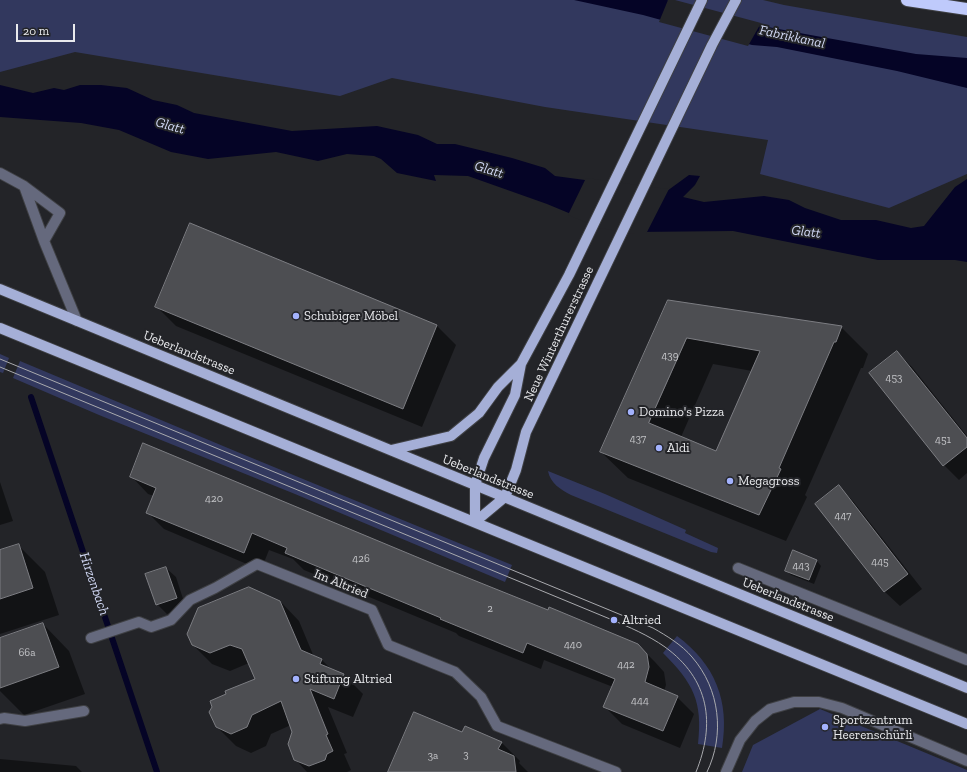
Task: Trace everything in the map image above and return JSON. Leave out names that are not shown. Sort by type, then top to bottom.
[{"type":"highway","points":[[907,0],[967,9]]},
{"type":"main road","name":"Neue Winterthurerstrasse","points":[[391,450],[452,436],[480,413],[498,387],[520,364],[569,275],[702,0]]},
{"type":"main road","name":"Neue Winterthurerstrasse","points":[[475,522],[504,497],[516,470],[526,432],[597,282],[709,52],[736,0]]},
{"type":"main road","name":"Ueberlandstrasse","points":[[0,289],[967,688]]},
{"type":"main road","points":[[0,328],[967,724]]},
{"type":"main road","name":"Neue Winterthurerstrasse","points":[[475,522],[475,485],[484,458],[515,396],[520,364]]},
{"type":"street","points":[[0,173],[24,186],[60,213],[44,241]]},
{"type":"street","points":[[24,186],[44,241],[77,321]]},
{"type":"street","name":"Im Altried","points":[[91,638],[139,622],[151,627],[172,620],[190,600],[257,564],[372,610],[388,645],[455,672],[481,697],[497,726],[616,772]]},
{"type":"street","points":[[738,568],[967,660]]},
{"type":"street","points":[[726,772],[740,740],[755,721],[770,709],[794,702],[819,702],[842,708],[967,761]]},
{"type":"street","points":[[0,720],[4,718],[25,721],[84,711]]},
{"type":"shaded area","points":[[0,0],[763,0],[967,37],[967,174],[889,208],[760,174],[768,140],[545,107],[392,78],[340,96],[75,52],[0,72]]},
{"type":"shaded area","points":[[0,354],[9,358],[3,373],[0,372]]},
{"type":"shaded area","points":[[20,361],[512,565],[505,582],[295,494],[99,415],[13,378]]},
{"type":"shaded area","points":[[548,471],[605,494],[686,530],[685,533],[718,548],[717,553],[711,552],[571,495],[554,483]]},
{"type":"shaded area","points":[[677,636],[701,659],[710,671],[717,685],[724,715],[722,748],[698,744],[699,716],[694,694],[682,674],[663,653]]},
{"type":"shaded area","name":"Sportzentrum Heerenschürli","points":[[820,709],[967,770],[967,772],[742,772],[753,745]]},
{"type":"water","name":"Fabrikkanal","points":[[574,0],[667,0],[768,27],[916,54],[967,58],[967,88],[897,71],[777,47],[752,45],[643,15]]},
{"type":"water","name":"Glatt","points":[[0,85],[33,93],[54,88],[64,90],[80,85],[101,85],[127,88],[153,100],[177,105],[194,113],[292,131],[377,126],[418,135],[437,144],[455,144],[512,158],[545,168],[555,176],[667,191],[689,175],[700,176],[695,185],[683,197],[704,202],[764,196],[789,200],[805,208],[841,220],[876,220],[911,228],[924,226],[955,187],[967,179],[967,262],[955,260],[878,260],[733,231],[635,232],[600,226],[547,204],[468,176],[434,175],[436,181],[397,173],[381,159],[374,156],[347,154],[318,161],[276,152],[208,159],[171,152],[119,130],[81,123],[0,117]]},
{"type":"pier","points":[[668,0],[675,0],[761,23],[748,46],[659,22]]},
{"type":"pier","points":[[586,178],[667,189],[670,187],[646,234],[635,234],[600,228],[568,215]]},
{"type":"building","name":"Schubiger Möbel","points":[[190,223],[437,325],[403,409],[155,307]]},
{"type":"building","points":[[668,300],[842,326],[779,468],[781,469],[759,515],[600,452]],"holes":[[[687,338],[760,351],[716,451],[649,423]]]},
{"type":"building","points":[[897,351],[967,438],[967,447],[943,466],[869,373]]},
{"type":"building","points":[[143,443],[436,565],[548,610],[549,607],[638,644],[647,654],[649,667],[645,682],[678,696],[663,731],[603,707],[615,679],[527,643],[523,653],[285,553],[287,548],[252,533],[244,553],[146,513],[156,488],[130,477]]},
{"type":"building","points":[[839,485],[908,574],[884,592],[815,504]]},
{"type":"building","points":[[19,544],[33,588],[0,599],[0,550]]},
{"type":"building","points":[[793,550],[817,560],[809,580],[785,571]]},
{"type":"building","points":[[166,567],[177,598],[156,605],[145,574]]},
{"type":"building","name":"Stiftung Altried","points":[[249,587],[280,601],[301,650],[322,659],[320,664],[344,674],[334,699],[310,689],[328,734],[326,735],[333,751],[327,754],[325,760],[309,766],[294,760],[288,744],[292,732],[281,701],[252,715],[247,727],[231,734],[216,727],[209,712],[212,707],[210,701],[226,694],[225,691],[255,679],[242,649],[230,645],[210,653],[192,645],[187,634],[198,608]]},
{"type":"building","points":[[43,623],[59,667],[0,688],[0,638]]},
{"type":"building","points":[[414,712],[462,732],[465,726],[502,742],[498,749],[514,756],[516,772],[388,772]]},
{"type":"waterway","name":"Hirzenbach","points":[[31,397],[157,772]]},
{"type":"tram line","points":[[0,359],[653,628],[679,645],[688,653],[709,683],[714,698],[718,728],[713,758],[707,772]]},
{"type":"tram line","points":[[0,367],[610,619],[652,639],[665,647],[680,660],[691,673],[699,688],[704,703],[707,719],[706,736],[696,772]]},
{"type":"place","name":"Schubiger Möbel","points":[[296,316]]},
{"type":"place","name":"Domino's Pizza","points":[[631,412]]},
{"type":"place","name":"Aldi","points":[[659,448]]},
{"type":"place","name":"Megagross","points":[[730,481]]},
{"type":"place","name":"Altried","points":[[614,620]]},
{"type":"place","name":"Stiftung Altried","points":[[296,679]]},
{"type":"place","name":"Sportzentrum Heerenschürli","points":[[825,727]]}]
